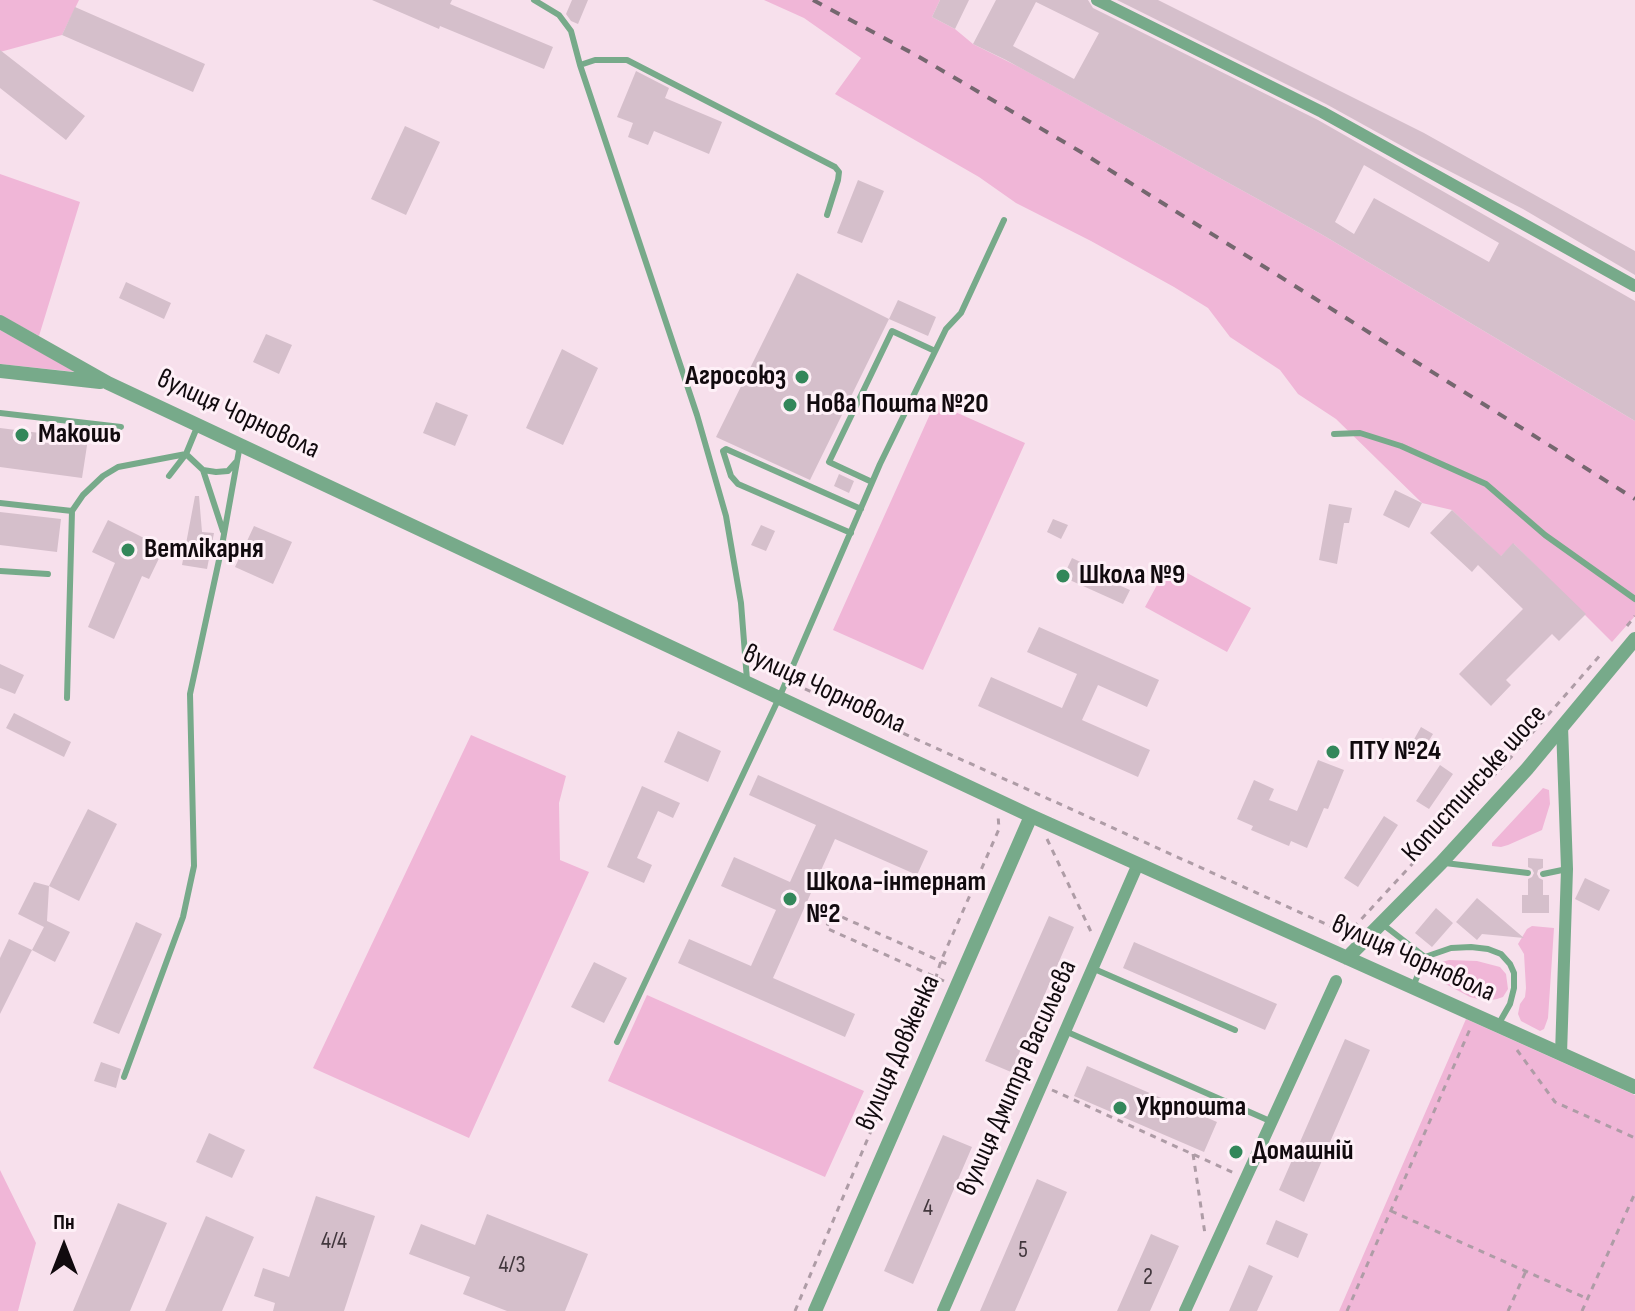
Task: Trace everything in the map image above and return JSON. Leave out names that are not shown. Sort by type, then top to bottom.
[{"type":"street","points":[[1097,0],[1322,112],[1635,286]]},
{"type":"street","name":"вулиця Чорновола","points":[[0,322],[108,383],[1031,816],[1635,1087]]},
{"type":"street","points":[[0,371],[108,383]]},
{"type":"street","name":"Копистинське шосе","points":[[1347,958],[1441,863],[1527,769],[1635,639]]},
{"type":"street","points":[[1561,1054],[1567,869],[1562,726]]},
{"type":"street","name":"вулиця Довженка","points":[[815,1311],[1031,816]]},
{"type":"street","name":"вулиця Дмитра Васильєва","points":[[943,1311],[1138,864]]},
{"type":"street","points":[[1185,1311],[1336,981]]},
{"type":"lane","points":[[534,0],[559,15],[571,31],[697,415],[726,516],[741,603],[747,683]]},
{"type":"lane","points":[[546,0],[552,11]]},
{"type":"lane","points":[[580,65],[595,60],[627,60],[835,167],[839,172],[838,180],[827,215]]},
{"type":"lane","points":[[617,1042],[787,681],[872,482],[946,329],[961,313],[1004,220]]},
{"type":"lane","points":[[872,482],[829,462],[892,331],[935,351]]},
{"type":"lane","points":[[0,413],[121,427]]},
{"type":"lane","points":[[169,476],[186,454],[198,425]]},
{"type":"lane","points":[[1334,434],[1360,433],[1401,446],[1486,484],[1545,535],[1635,599]]},
{"type":"lane","points":[[124,1077],[183,917],[194,866],[190,694],[240,445]]},
{"type":"lane","points":[[851,533],[738,484],[731,476],[723,451],[726,449],[861,509]]},
{"type":"lane","points":[[186,454],[203,470],[224,534]]},
{"type":"lane","points":[[67,698],[72,511],[83,495],[118,467],[186,454]]},
{"type":"lane","points":[[203,470],[228,471],[236,461]]},
{"type":"lane","points":[[0,503],[72,511]]},
{"type":"lane","points":[[0,571],[48,574]]},
{"type":"lane","points":[[1441,863],[1528,873]]},
{"type":"lane","points":[[1543,874],[1567,869]]},
{"type":"lane","points":[[1381,923],[1425,957]]},
{"type":"lane","points":[[1412,988],[1425,957],[1451,948],[1471,947],[1501,954],[1514,973],[1514,988],[1510,1004],[1497,1026]]},
{"type":"lane","points":[[1092,968],[1235,1030]]},
{"type":"lane","points":[[1065,1031],[1272,1122]]},
{"type":"path","points":[[1620,634],[1635,616]]},
{"type":"path","points":[[787,681],[1339,930],[1355,926],[1602,654]]},
{"type":"path","points":[[795,1311],[999,829],[998,815]]},
{"type":"path","points":[[1061,845],[1047,839],[1100,951]]},
{"type":"path","points":[[957,986],[826,928],[833,913],[964,971]]},
{"type":"path","points":[[1347,1311],[1472,1024]]},
{"type":"path","points":[[1515,1048],[1555,1102],[1635,1138]]},
{"type":"path","points":[[1041,1085],[1246,1179]]},
{"type":"path","points":[[1193,1154],[1208,1260]]},
{"type":"path","points":[[1582,1311],[1635,1193]]},
{"type":"path","points":[[1391,1211],[1588,1299]]},
{"type":"path","points":[[1508,1311],[1526,1271]]},
{"type":"shaded area","points":[[0,0],[79,0],[62,35],[0,52]]},
{"type":"shaded area","points":[[764,0],[940,0],[932,17],[955,29],[973,44],[1321,234],[1635,421],[1635,616],[1612,642],[1514,544],[1500,557],[1452,510],[1422,503],[1336,419],[1298,394],[1280,370],[1230,337],[1208,308],[1091,241],[1016,203],[979,177],[835,94],[861,58],[804,18]]},
{"type":"shaded area","points":[[0,174],[80,202],[39,336],[0,315]]},
{"type":"shaded area","points":[[0,330],[76,372],[0,364]]},
{"type":"shaded area","points":[[935,403],[1025,443],[923,670],[833,630]]},
{"type":"shaded area","points":[[1169,563],[1251,608],[1227,652],[1145,607]]},
{"type":"shaded area","points":[[471,735],[566,776],[559,803],[560,860],[589,872],[469,1138],[313,1068]]},
{"type":"shaded area","points":[[1543,788],[1549,790],[1550,804],[1542,830],[1508,845],[1492,846],[1492,843]]},
{"type":"shaded area","points":[[1532,926],[1554,928],[1548,1018],[1540,1031],[1521,1021],[1518,1014],[1526,988],[1524,954],[1518,944]]},
{"type":"shaded area","points":[[1449,960],[1477,961],[1500,967],[1506,974],[1508,989],[1503,997],[1497,999],[1486,1001],[1470,997],[1440,981],[1439,967]]},
{"type":"shaded area","points":[[647,995],[864,1091],[825,1177],[608,1081]]},
{"type":"shaded area","points":[[1466,1019],[1635,1095],[1635,1311],[1339,1311]]},
{"type":"shaded area","points":[[0,1170],[36,1243],[18,1311],[0,1311]]},
{"type":"building","points":[[372,0],[452,0],[450,4],[553,47],[544,69]]},
{"type":"building","points":[[572,0],[588,0],[578,24],[566,14]]},
{"type":"building","points":[[940,0],[969,0],[955,29],[932,17]]},
{"type":"building","points":[[996,0],[1088,0],[1093,8],[1318,120],[1635,301],[1635,421],[1321,234],[973,44]],"holes":[[[1036,2],[1099,33],[1074,79],[1013,46]],[[1364,165],[1499,243],[1489,262],[1374,198],[1354,234],[1335,222]]]},
{"type":"building","points":[[1117,0],[1158,0],[1424,133],[1635,251],[1635,275],[1523,209],[1326,104]]},
{"type":"building","points":[[75,7],[205,64],[193,92],[62,35]]},
{"type":"building","points":[[0,50],[85,116],[66,140],[0,88]]},
{"type":"building","points":[[636,71],[669,88],[665,98],[722,122],[709,154],[654,131],[648,145],[628,137],[633,123],[617,117]]},
{"type":"building","points":[[405,126],[440,142],[406,215],[371,199]]},
{"type":"building","points":[[858,180],[884,191],[862,243],[837,233]]},
{"type":"building","points":[[797,273],[889,319],[810,480],[716,437]]},
{"type":"building","points":[[126,282],[171,303],[164,319],[119,298]]},
{"type":"building","points":[[898,300],[936,317],[928,336],[889,319]]},
{"type":"building","points":[[266,334],[292,345],[279,374],[253,362]]},
{"type":"building","points":[[562,349],[598,368],[563,445],[526,428]]},
{"type":"building","points":[[436,402],[468,415],[455,446],[423,433]]},
{"type":"building","points":[[0,428],[88,439],[82,478],[0,467]]},
{"type":"building","points":[[839,474],[854,481],[849,493],[834,486]]},
{"type":"building","points":[[1395,490],[1422,503],[1409,528],[1383,515]]},
{"type":"building","points":[[195,496],[199,496],[202,532],[214,533],[207,569],[182,565]]},
{"type":"building","points":[[1329,504],[1352,508],[1349,523],[1344,523],[1337,564],[1319,560]]},
{"type":"building","points":[[1452,510],[1501,556],[1513,543],[1586,614],[1559,641],[1552,634],[1506,680],[1511,685],[1491,706],[1459,674],[1523,609],[1478,565],[1472,572],[1430,533]]},
{"type":"building","points":[[0,512],[61,519],[57,552],[0,545]]},
{"type":"building","points":[[1053,519],[1068,525],[1061,539],[1047,532]]},
{"type":"building","points":[[108,520],[164,548],[149,579],[142,576],[114,639],[88,627],[115,563],[92,552]]},
{"type":"building","points":[[761,525],[775,531],[766,551],[751,545]]},
{"type":"building","points":[[254,526],[292,542],[273,584],[235,567]]},
{"type":"building","points":[[1072,558],[1091,567],[1089,572],[1130,590],[1123,604],[1063,577]]},
{"type":"building","points":[[1039,627],[1159,680],[1147,707],[1098,685],[1082,720],[1150,750],[1138,777],[978,706],[991,677],[1062,708],[1077,674],[1027,652]]},
{"type":"building","points":[[0,664],[24,675],[15,694],[0,688]]},
{"type":"building","points":[[14,713],[71,742],[64,757],[6,728]]},
{"type":"building","points":[[1421,727],[1433,734],[1419,757],[1408,750]]},
{"type":"building","points":[[678,731],[721,751],[708,782],[664,762]]},
{"type":"building","points":[[1318,760],[1344,770],[1307,848],[1291,841],[1289,846],[1251,830],[1253,826],[1237,819],[1254,780],[1274,789],[1269,800],[1297,811]]},
{"type":"building","points":[[1440,765],[1453,774],[1429,809],[1416,801]]},
{"type":"building","points":[[758,775],[928,851],[917,875],[835,839],[773,978],[855,1014],[845,1037],[678,963],[689,939],[751,966],[776,910],[721,886],[734,857],[790,882],[816,825],[749,795]]},
{"type":"building","points":[[642,786],[680,803],[673,818],[658,811],[637,858],[652,865],[644,883],[607,867]]},
{"type":"building","points":[[88,809],[117,824],[79,901],[49,886]]},
{"type":"building","points":[[1384,816],[1398,825],[1358,887],[1344,878]]},
{"type":"building","points":[[1528,858],[1543,859],[1543,868],[1537,874],[1543,880],[1543,895],[1549,895],[1549,913],[1522,913],[1522,895],[1528,895],[1528,879],[1534,873],[1528,867]]},
{"type":"building","points":[[1585,878],[1610,890],[1599,911],[1575,899]]},
{"type":"building","points":[[34,882],[49,886],[47,921],[70,932],[55,962],[32,950],[44,927],[18,914]]},
{"type":"building","points":[[1477,898],[1524,938],[1482,934],[1477,940],[1456,922]]},
{"type":"building","points":[[1436,908],[1453,923],[1432,947],[1415,933]]},
{"type":"building","points":[[1049,916],[1074,927],[1011,1072],[985,1061]]},
{"type":"building","points":[[136,922],[162,934],[119,1034],[93,1023]]},
{"type":"building","points":[[9,939],[32,950],[0,1014],[0,958]]},
{"type":"building","points":[[1134,942],[1277,1004],[1265,1030],[1123,968]]},
{"type":"building","points":[[594,962],[627,978],[604,1023],[571,1007]]},
{"type":"building","points":[[1345,1039],[1370,1050],[1304,1202],[1279,1190]]},
{"type":"building","points":[[101,1062],[121,1069],[116,1088],[94,1081]]},
{"type":"building","points":[[1087,1066],[1217,1122],[1204,1152],[1074,1096]]},
{"type":"building","points":[[209,1133],[245,1150],[232,1178],[196,1162]]},
{"type":"building","points":[[943,1135],[972,1147],[913,1284],[884,1271]]},
{"type":"building","points":[[1037,1179],[1067,1192],[1015,1311],[980,1311]]},
{"type":"building","points":[[316,1196],[375,1216],[344,1311],[273,1311],[275,1303],[254,1296],[263,1268],[289,1277]]},
{"type":"building","points":[[118,1203],[167,1223],[130,1311],[73,1311]]},
{"type":"building","points":[[487,1214],[588,1254],[565,1311],[507,1311],[463,1294],[470,1277],[409,1254],[421,1224],[475,1245]]},
{"type":"building","points":[[206,1216],[254,1237],[222,1311],[165,1311]]},
{"type":"building","points":[[1276,1220],[1308,1234],[1298,1258],[1266,1244]]},
{"type":"building","points":[[1151,1234],[1179,1246],[1150,1311],[1117,1311]]},
{"type":"building","points":[[1249,1265],[1273,1276],[1257,1311],[1229,1311]]},
{"type":"railway","points":[[813,0],[914,54],[1081,152],[1635,499]]},
{"type":"place","name":"Агросоюз","points":[[802,377]]},
{"type":"place","name":"Нова Пошта №20","points":[[790,405]]},
{"type":"place","name":"Макошь","points":[[22,435]]},
{"type":"place","name":"Ветлікарня","points":[[128,550]]},
{"type":"place","name":"Школа №9","points":[[1063,576]]},
{"type":"place","name":"ПТУ №24","points":[[1333,752]]},
{"type":"place","name":"Школа-інтернат №2","points":[[790,899]]},
{"type":"place","name":"Укрпошта","points":[[1120,1108]]},
{"type":"place","name":"Домашній","points":[[1236,1152]]}]
